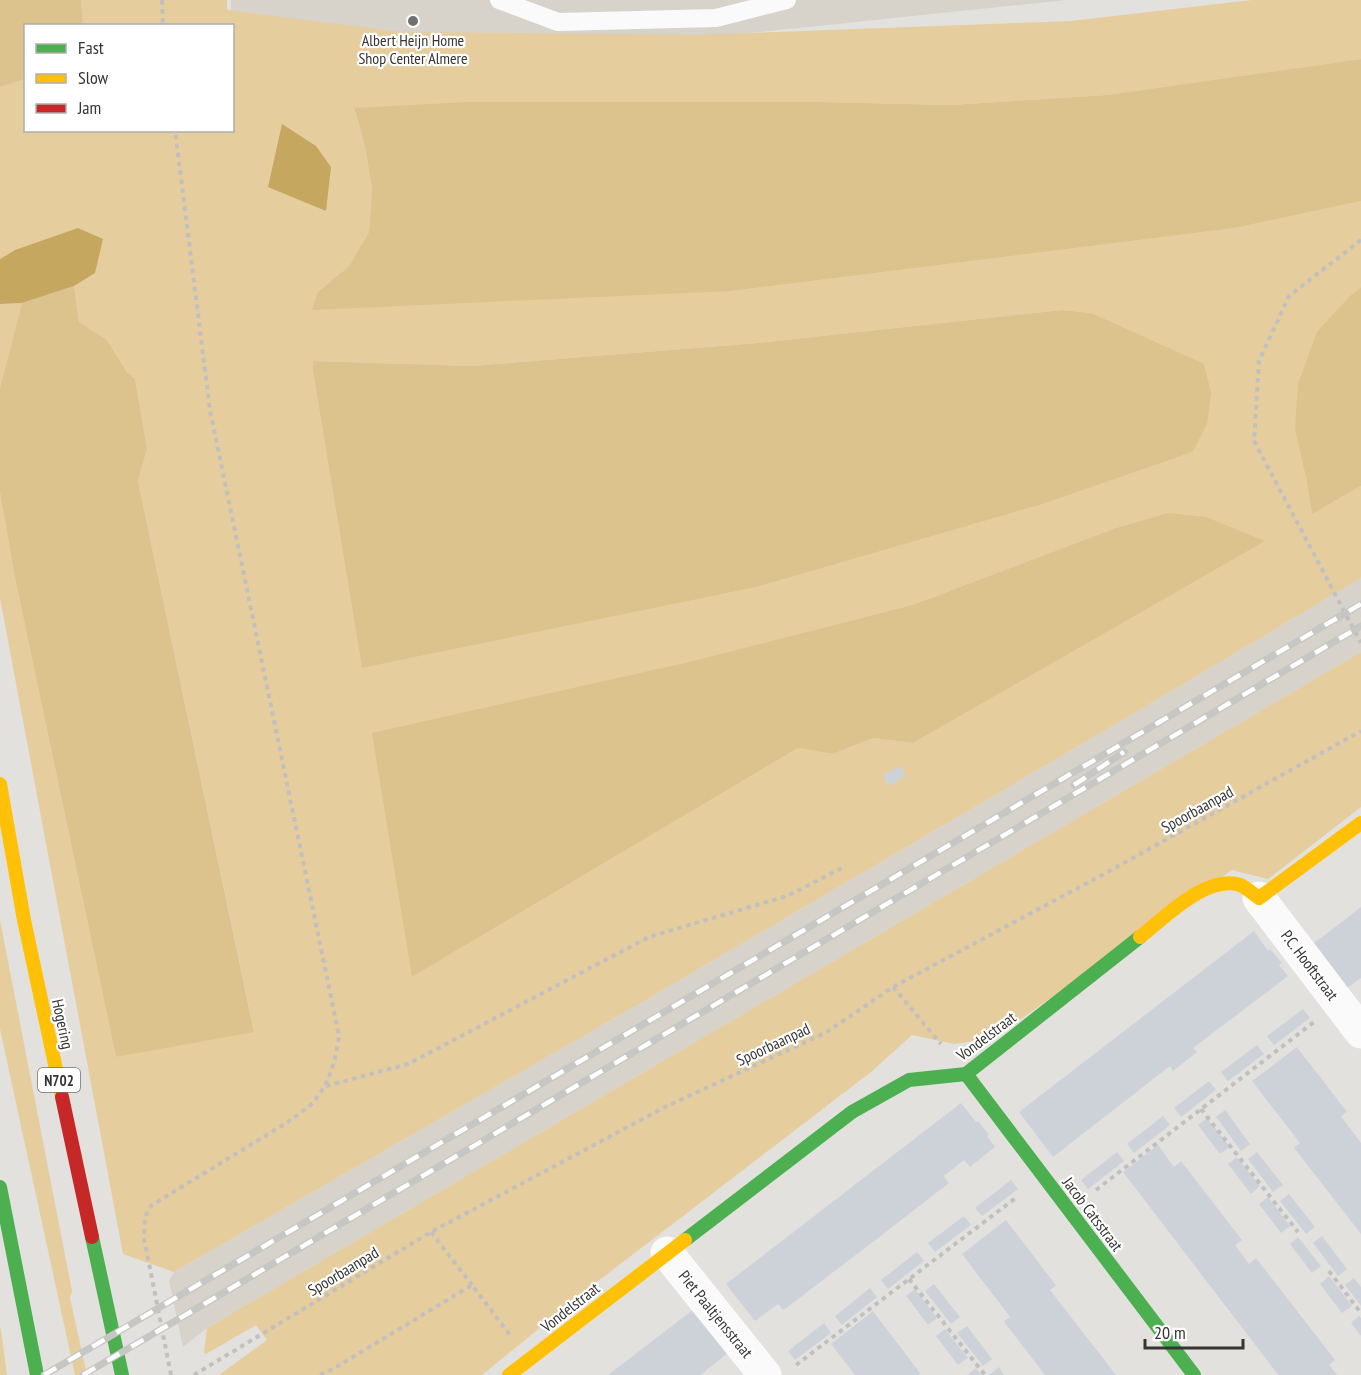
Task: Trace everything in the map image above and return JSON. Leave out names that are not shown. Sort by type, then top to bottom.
[{"type":"main road","name":"Hogering","points":[[0,784],[24,920],[122,1375]]},
{"type":"main road","points":[[1259,898],[1361,824]]},
{"type":"main road","name":"Vondelstraat","points":[[509,1375],[852,1112],[909,1080],[966,1074],[1196,893],[1219,883],[1240,885],[1259,898]]},
{"type":"main road","name":"Jacob Catsstraat","points":[[966,1074],[1194,1375]]},
{"type":"main road","points":[[0,1187],[37,1375]]},
{"type":"street","name":"P.C. Hooftstraat","points":[[1259,898],[1361,1032]]},
{"type":"street","name":"Piet Paaltjensstraat","points":[[667,1253],[779,1372]]},
{"type":"lane","points":[[499,0],[558,22],[716,18],[787,0]]},
{"type":"path","points":[[162,0],[163,24]]},
{"type":"path","points":[[171,1375],[147,1259],[144,1238],[145,1217],[152,1205],[278,1128],[309,1106],[325,1086],[336,1061],[339,1035],[210,410],[175,132]]},
{"type":"path","points":[[1361,240],[1289,296],[1259,361],[1254,441],[1361,643]]},
{"type":"path","name":"Spoorbaanpad","points":[[196,1374],[431,1232],[665,1107],[827,1032],[893,987],[1106,873],[1361,731]]},
{"type":"path","points":[[325,1086],[408,1064],[649,937],[788,896],[846,866]]},
{"type":"path","points":[[893,987],[966,1074]]},
{"type":"path","points":[[1069,1210],[1339,1003]]},
{"type":"path","points":[[1201,1109],[1298,1232]]},
{"type":"path","points":[[779,1372],[909,1279],[1044,1177]]},
{"type":"path","points":[[431,1232],[529,1360]]},
{"type":"path","points":[[1329,1271],[1361,1313]]},
{"type":"path","points":[[909,1279],[985,1375]]},
{"type":"path","points":[[320,1375],[472,1285]]},
{"type":"shaded area","points":[[0,0],[81,0],[83,24],[24,24],[24,79],[0,87]]},
{"type":"shaded area","points":[[81,0],[227,0],[227,10],[400,32],[696,35],[1071,21],[1252,0],[1361,0],[1361,59],[1107,95],[951,105],[819,102],[652,103],[354,109],[365,146],[372,189],[369,232],[349,266],[318,292],[731,291],[1235,228],[1361,201],[1361,287],[1351,295],[1306,477],[1312,514],[1361,486],[1361,578],[644,1001],[174,1272],[123,1254],[0,598],[0,493],[15,578],[116,1057],[254,1031],[138,481],[147,449],[135,379],[127,372],[107,340],[79,322],[74,286],[95,272],[15,250],[0,259],[0,87],[24,79],[24,132],[234,132],[234,24],[83,24]],"holes":[[[1062,310],[1091,313],[1207,424],[1193,452],[1043,504],[757,587],[362,668],[313,372],[314,361],[472,366],[758,343]],[[1167,513],[1264,541],[913,743],[873,738],[833,754],[798,748],[412,977],[680,664],[912,605],[1116,528]]]},
{"type":"shaded area","points":[[231,0],[1067,0],[234,87],[234,24],[230,24]]},
{"type":"shaded area","points":[[1361,59],[1361,201],[1235,228],[731,291],[312,310],[318,292],[349,266],[369,232],[372,189],[365,146],[354,108],[468,102],[819,102],[951,105],[1107,95]]},
{"type":"shaded area","points":[[282,124],[316,146],[331,167],[326,211],[268,187]]},
{"type":"shaded area","points":[[78,228],[103,239],[95,273],[74,286],[22,303],[0,304],[0,259],[15,250]]},
{"type":"shaded area","points":[[74,286],[79,322],[107,340],[127,372],[135,379],[147,449],[138,481],[254,1032],[116,1057],[15,578],[0,493],[0,388],[22,303]]},
{"type":"shaded area","points":[[1361,287],[1361,486],[1312,514],[1295,429],[1298,384],[1317,332]]},
{"type":"shaded area","points":[[22,303],[0,388],[0,304]]},
{"type":"shaded area","points":[[1062,310],[1091,313],[1204,364],[1211,393],[1207,424],[1193,452],[1043,504],[757,587],[362,668],[313,361],[472,366],[758,343]]},
{"type":"shaded area","points":[[1167,513],[1206,517],[1265,541],[913,743],[873,738],[833,754],[798,748],[412,977],[372,733],[680,664],[912,605],[1116,528]]},
{"type":"shaded area","points":[[1361,578],[1361,652],[207,1328],[183,1347],[169,1281],[174,1272],[644,1001]]},
{"type":"shaded area","points":[[1361,652],[1361,807],[1268,879],[1232,870],[994,1038],[954,1044],[912,1035],[871,1072],[589,1288],[482,1375],[219,1375],[267,1340],[256,1325],[206,1354],[204,1353],[207,1328]]},
{"type":"shaded area","points":[[0,920],[72,1291],[70,1298],[87,1375],[75,1375],[0,1029]]},
{"type":"shaded area","points":[[0,1327],[1,1330],[7,1375],[0,1375]]},
{"type":"building","points":[[900,766],[906,776],[889,786],[883,775]]},
{"type":"building","points":[[1361,907],[1361,978],[1347,988],[1313,944]]},
{"type":"building","points":[[1254,931],[1268,951],[1270,949],[1282,963],[1279,965],[1288,976],[1193,1048],[1197,1052],[1173,1071],[1170,1066],[1053,1157],[1019,1112]]},
{"type":"building","points":[[1303,1009],[1310,1018],[1274,1045],[1267,1036]]},
{"type":"building","points":[[1257,1045],[1264,1054],[1228,1081],[1221,1072]]},
{"type":"building","points":[[1297,1047],[1347,1112],[1341,1116],[1361,1143],[1361,1234],[1295,1149],[1294,1147],[1300,1143],[1252,1081]]},
{"type":"building","points":[[1209,1081],[1216,1090],[1181,1117],[1174,1108]]},
{"type":"building","points":[[961,1103],[989,1135],[987,1136],[995,1147],[970,1167],[964,1160],[944,1176],[949,1183],[785,1309],[783,1310],[778,1304],[755,1321],[726,1284]]},
{"type":"building","points":[[1225,1110],[1250,1144],[1241,1151],[1216,1117]]},
{"type":"building","points":[[1163,1116],[1170,1125],[1134,1153],[1127,1144]]},
{"type":"building","points":[[1207,1118],[1230,1147],[1220,1154],[1198,1125]]},
{"type":"building","points":[[1158,1145],[1174,1167],[1181,1161],[1242,1240],[1235,1245],[1249,1264],[1256,1258],[1335,1360],[1329,1365],[1337,1375],[1279,1375],[1276,1372],[1123,1172]]},
{"type":"building","points":[[1117,1152],[1124,1161],[1088,1189],[1081,1180]]},
{"type":"building","points":[[1257,1152],[1283,1185],[1273,1192],[1248,1159]]},
{"type":"building","points":[[1237,1157],[1260,1186],[1251,1194],[1228,1164]]},
{"type":"building","points":[[1011,1180],[1018,1189],[982,1216],[975,1208]]},
{"type":"building","points":[[1289,1194],[1315,1227],[1306,1234],[1280,1201]]},
{"type":"building","points":[[1268,1197],[1290,1226],[1281,1233],[1259,1204]]},
{"type":"building","points":[[964,1216],[971,1225],[935,1252],[928,1243]]},
{"type":"building","points":[[1006,1220],[1055,1284],[1056,1286],[1050,1290],[1116,1375],[1045,1375],[1005,1323],[1004,1321],[1010,1317],[962,1254]]},
{"type":"building","points":[[1322,1236],[1347,1269],[1338,1276],[1313,1243]]},
{"type":"building","points":[[1298,1237],[1321,1266],[1312,1273],[1290,1244]]},
{"type":"building","points":[[917,1252],[924,1261],[888,1289],[881,1280]]},
{"type":"building","points":[[1329,1276],[1352,1306],[1342,1313],[1320,1284]]},
{"type":"building","points":[[1354,1278],[1361,1287],[1361,1306],[1345,1285]]},
{"type":"building","points":[[934,1284],[960,1317],[951,1324],[925,1291]]},
{"type":"building","points":[[870,1288],[877,1297],[842,1325],[835,1316]]},
{"type":"building","points":[[915,1289],[937,1318],[928,1325],[906,1296]]},
{"type":"building","points":[[694,1309],[728,1353],[704,1372],[700,1375],[608,1375]]},
{"type":"building","points":[[873,1311],[920,1373],[918,1375],[855,1375],[831,1344]]},
{"type":"building","points":[[1359,1316],[1361,1318],[1361,1336],[1351,1323]]},
{"type":"building","points":[[824,1323],[831,1333],[795,1360],[788,1351]]},
{"type":"building","points":[[967,1326],[992,1359],[983,1366],[957,1333]]},
{"type":"building","points":[[945,1329],[968,1358],[958,1365],[936,1336]]},
{"type":"building","points":[[999,1367],[1004,1375],[989,1375]]},
{"type":"building","points":[[976,1368],[981,1375],[967,1375]]},
{"type":"railway","points":[[44,1375],[1361,604]]},
{"type":"railway","points":[[83,1375],[1361,626]]},
{"type":"railway","points":[[1074,785],[1124,752]]},
{"type":"traffic: fast","points":[[685,1240],[852,1112],[909,1080],[966,1074],[1140,937]]},
{"type":"traffic: fast","points":[[966,1074],[1194,1375]]},
{"type":"traffic: fast","points":[[0,1187],[37,1375]]},
{"type":"traffic: fast","points":[[92,1237],[122,1375]]},
{"type":"traffic: slow","points":[[0,784],[24,920],[62,1097]]},
{"type":"traffic: slow","points":[[1140,937],[1173,909],[1214,886],[1227,883],[1240,885],[1259,898],[1361,823]]},
{"type":"traffic: slow","points":[[509,1375],[685,1240]]},
{"type":"traffic: jam","points":[[62,1097],[92,1237]]},
{"type":"place","name":"Albert Heijn Home Shop Center Almere","points":[[413,21]]}]
